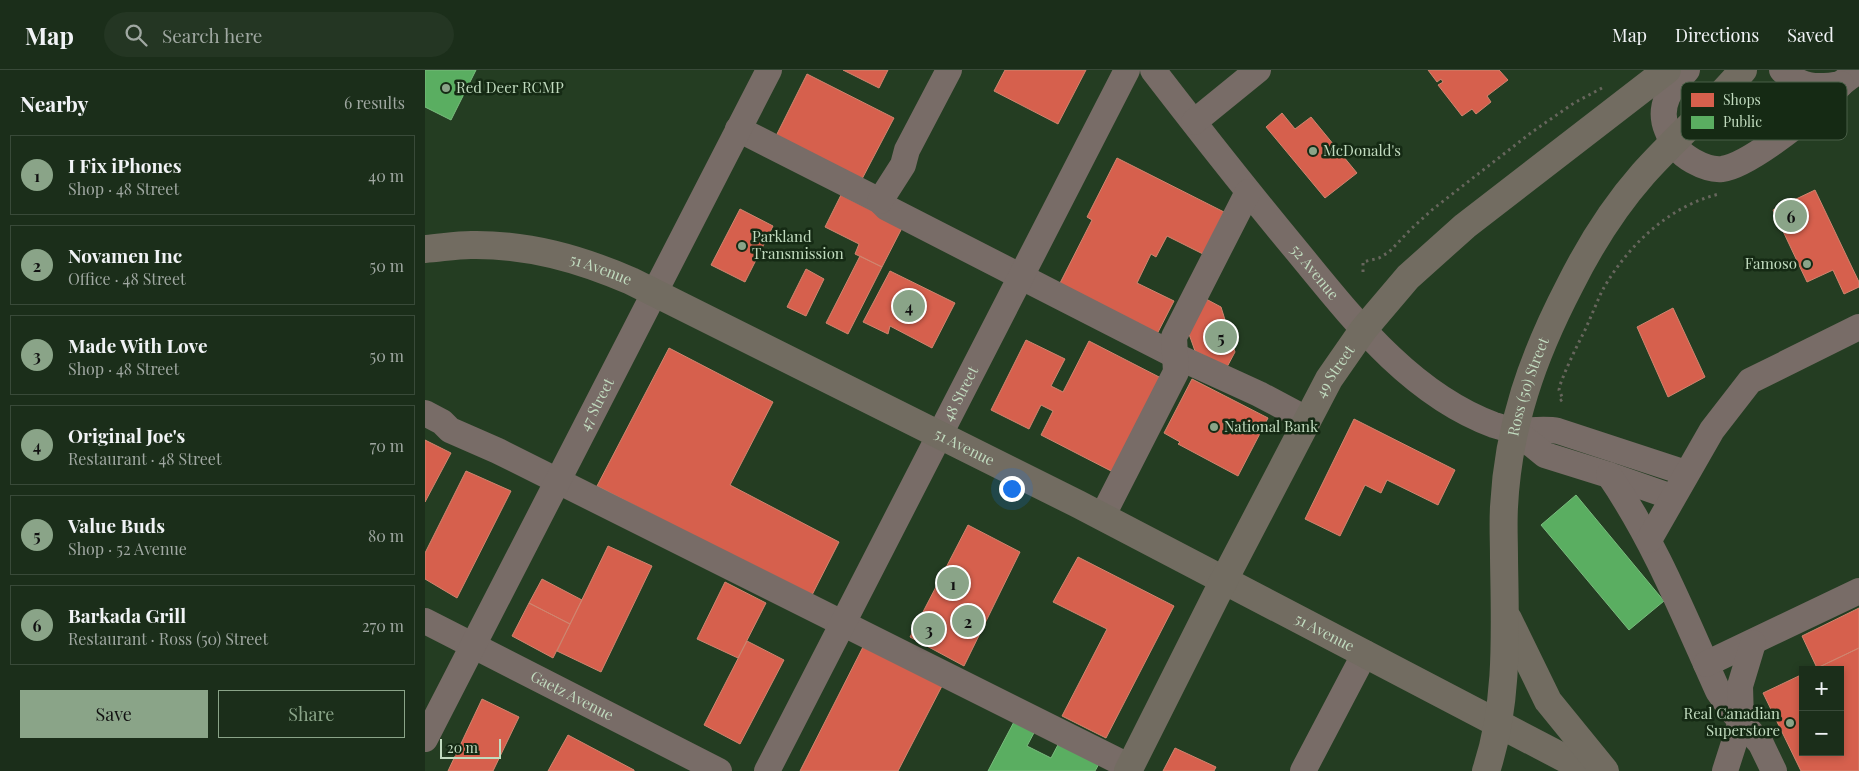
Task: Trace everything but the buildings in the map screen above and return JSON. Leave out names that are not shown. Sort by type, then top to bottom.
[{"type":"main road","name":"49 Street","points":[[1129,770],[1224,580],[1329,379],[1363,330],[1408,277],[1465,226],[1667,70]]},
{"type":"main road","name":"Ross (50) Street","points":[[1732,82],[1743,70]]},
{"type":"main road","name":"Ross (50) Street","points":[[1486,771],[1498,725],[1504,677],[1504,508],[1508,464],[1528,378],[1551,322],[1585,256],[1615,208],[1643,174],[1681,135]]},
{"type":"main road","name":"51 Avenue","points":[[425,249],[471,245],[528,249],[579,260],[606,270],[1102,517],[1589,771]]},
{"type":"main road","points":[[1505,613],[1548,701],[1605,771]]},
{"type":"street","name":"47 Street","points":[[425,739],[769,70]]},
{"type":"street","points":[[880,201],[903,165],[907,150],[949,70]]},
{"type":"street","name":"48 Street","points":[[767,771],[1127,70]]},
{"type":"street","name":"52 Avenue","points":[[1153,70],[1248,192],[1363,330],[1427,388],[1482,419],[1515,431]]},
{"type":"street","points":[[1194,122],[1258,70]]},
{"type":"street","points":[[1687,70],[1674,84],[1664,104],[1664,124],[1672,144],[1685,156],[1704,167],[1721,169],[1738,164],[1774,140]]},
{"type":"street","points":[[1782,70],[1794,79],[1803,82]]},
{"type":"street","points":[[1836,82],[1850,77]]},
{"type":"street","points":[[738,129],[880,201],[887,208],[1021,277],[1176,356],[1259,394],[1308,420]]},
{"type":"street","points":[[1102,517],[1176,372],[1174,337],[1248,192]]},
{"type":"street","points":[[1649,540],[1712,430],[1750,381],[1859,327]]},
{"type":"street","points":[[425,413],[442,422],[449,430],[498,451],[843,623],[1129,770]]},
{"type":"street","points":[[1515,431],[1550,429],[1686,473]]},
{"type":"street","points":[[1515,431],[1545,456],[1609,475],[1672,497]]},
{"type":"street","points":[[1609,475],[1628,503],[1649,540],[1718,691],[1761,744],[1774,771]]},
{"type":"street","points":[[1706,664],[1859,592]]},
{"type":"street","name":"Gaetz Avenue","points":[[425,621],[719,771]]},
{"type":"street","points":[[1725,771],[1741,721],[1740,686],[1753,643]]},
{"type":"street","points":[[1303,771],[1365,653]]},
{"type":"street","points":[[1709,771],[1741,721]]},
{"type":"path","points":[[1363,272],[1363,262],[1379,258],[1389,252],[1433,209],[1532,132],[1574,103],[1605,86]]},
{"type":"path","points":[[1560,401],[1563,399],[1559,390],[1560,385],[1592,313],[1603,291],[1629,253],[1661,222],[1683,207],[1701,198],[1727,192]]},
{"type":"place","name":"Red Deer RCMP","points":[[446,88]]},
{"type":"place","name":"McDonald's","points":[[1313,151]]},
{"type":"place","name":"Barkada Grill","points":[[1791,216]]},
{"type":"place","name":"Parkland Transmission","points":[[742,246]]},
{"type":"place","name":"Famoso","points":[[1807,264]]},
{"type":"place","name":"Original Joe's","points":[[909,306]]},
{"type":"place","name":"Value Buds","points":[[1221,337]]},
{"type":"place","name":"National Bank","points":[[1214,427]]},
{"type":"place","name":"I Fix iPhones","points":[[953,583]]},
{"type":"place","name":"Novamen Inc","points":[[968,621]]},
{"type":"place","name":"Made With Love","points":[[929,629]]},
{"type":"place","name":"Real Canadian Superstore","points":[[1790,723]]}]
